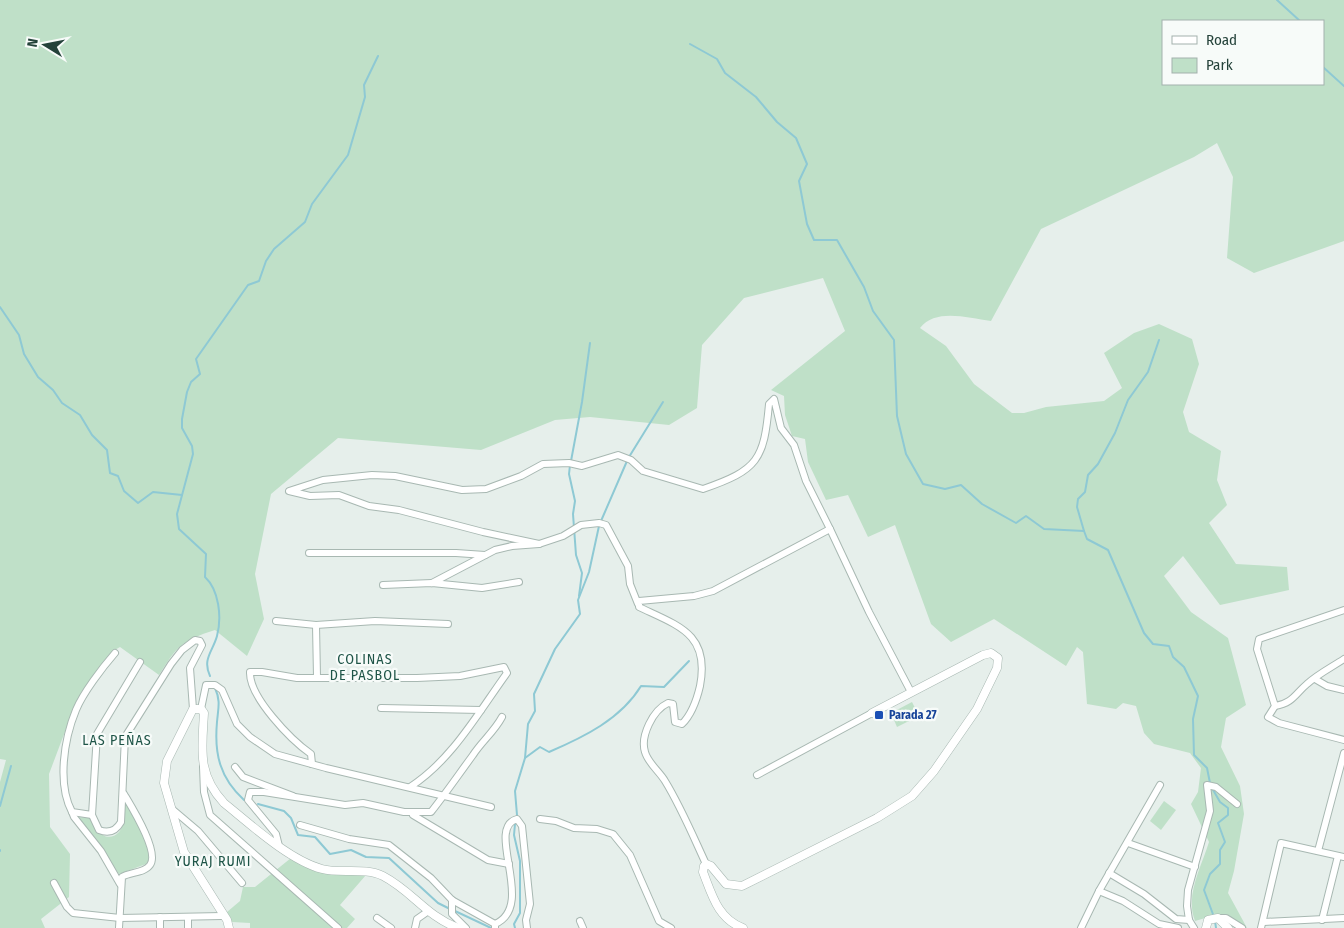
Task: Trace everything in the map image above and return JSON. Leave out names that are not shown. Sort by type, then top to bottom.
[{"type":"street","points":[[539,544],[482,532],[399,510],[369,506],[339,495],[310,496],[289,490],[324,480],[372,474],[395,476],[462,490],[486,489],[522,476],[543,464],[569,463],[582,466],[618,455],[631,460],[643,471],[703,489],[744,471],[756,463],[763,449],[769,404],[774,399],[781,428],[794,445],[806,481],[868,612],[911,692]]},
{"type":"street","points":[[432,583],[495,550],[512,546],[539,544],[563,536],[581,525],[599,523],[606,525],[628,566],[630,584],[639,607],[662,616],[685,632],[702,652],[703,662],[698,692],[686,720],[682,724],[675,722],[673,704],[668,702],[664,704],[650,723],[644,745],[646,755],[664,779],[706,864],[714,868],[723,882],[730,886],[742,886],[905,802],[934,771],[976,709],[997,668],[998,658],[994,654],[987,653],[757,775]]},
{"type":"street","points":[[638,604],[641,600],[694,596],[713,591],[830,529]]},
{"type":"street","points":[[309,553],[456,552],[486,555]]},
{"type":"street","points":[[383,585],[432,583],[482,588],[519,582]]},
{"type":"street","points":[[1344,610],[1259,639],[1257,649],[1275,706],[1268,717],[1279,723],[1344,740]]},
{"type":"street","points":[[276,621],[316,625],[376,621],[448,624]]},
{"type":"street","points":[[316,625],[317,676]]},
{"type":"street","points":[[140,662],[101,724],[97,734],[92,815],[99,830],[109,832],[114,830],[121,822],[126,737],[171,664],[182,650],[195,640],[200,641],[202,645],[190,668],[197,709]]},
{"type":"street","points":[[115,653],[76,710],[64,757],[67,802],[74,817],[101,851],[120,884]]},
{"type":"street","points":[[1275,706],[1283,705],[1296,697],[1307,684],[1344,658]]},
{"type":"street","points":[[312,764],[311,754],[297,744],[257,696],[250,681],[250,672],[262,672],[297,678],[317,676],[460,676],[504,667],[507,673],[462,737],[437,765],[410,787]]},
{"type":"street","points":[[1315,679],[1327,686],[1344,690]]},
{"type":"street","points":[[229,928],[184,852],[164,783],[165,766],[197,709],[206,685],[216,685],[222,690],[234,719],[250,736],[275,754],[491,808]]},
{"type":"street","points":[[381,708],[481,710]]},
{"type":"street","points":[[197,709],[204,713],[204,792],[210,815],[338,928]]},
{"type":"street","points":[[404,812],[431,812],[474,753],[497,727],[502,717]]},
{"type":"street","points":[[1318,851],[1344,753]]},
{"type":"street","points":[[203,767],[210,786],[219,798],[279,846],[323,869],[369,872],[381,875],[408,894],[427,912],[458,928]]},
{"type":"street","points":[[235,767],[243,777],[296,798]]},
{"type":"street","points":[[1081,928],[1099,891],[1160,785]]},
{"type":"street","points":[[1194,928],[1189,920],[1187,906],[1188,890],[1210,811],[1207,785],[1216,787],[1237,804]]},
{"type":"street","points":[[279,846],[276,834],[248,800],[248,795],[254,791],[345,805],[374,804],[404,812],[427,822],[488,860],[508,864]]},
{"type":"street","points":[[119,928],[120,884],[122,877],[151,865],[152,859],[151,848],[137,816],[123,793]]},
{"type":"street","points":[[172,808],[198,831],[242,883]]},
{"type":"street","points":[[72,812],[92,815]]},
{"type":"street","points":[[300,825],[349,839],[389,845],[435,882],[452,900],[495,926],[507,918],[512,907],[507,830],[512,821],[517,819],[522,826],[530,893],[528,928]]},
{"type":"street","points":[[540,819],[556,821],[574,828],[597,829],[613,834],[630,855],[659,921],[671,928]]},
{"type":"street","points":[[1128,843],[1195,867]]},
{"type":"street","points":[[1322,920],[1341,856],[1282,843],[1262,925],[1322,920],[1344,918]]},
{"type":"street","points":[[706,864],[703,872],[719,910],[729,921],[743,928]]},
{"type":"street","points":[[1110,873],[1144,894],[1176,919],[1189,920]]},
{"type":"street","points":[[54,883],[67,907],[73,913],[120,918],[222,916]]},
{"type":"street","points":[[1099,891],[1123,901],[1159,924],[1178,928]]},
{"type":"street","points":[[452,900],[452,914],[466,928]]},
{"type":"street","points":[[415,928],[416,919],[427,912]]},
{"type":"street","points":[[160,917],[160,928]]},
{"type":"street","points":[[188,917],[188,928]]},
{"type":"street","points":[[377,918],[391,928]]},
{"type":"street","points":[[1218,918],[1228,928]]},
{"type":"street","points":[[1206,928],[1208,920],[1218,918],[1226,918],[1242,928]]},
{"type":"street","points":[[580,921],[583,928]]},
{"type":"green space","points":[[0,0],[1344,0],[1344,241],[1254,273],[1227,258],[1233,177],[1217,143],[1194,157],[1041,229],[991,321],[943,316],[934,318],[920,328],[946,346],[974,384],[1012,413],[1024,413],[1046,407],[1104,401],[1122,388],[1104,353],[1134,333],[1159,324],[1192,339],[1199,364],[1183,412],[1189,432],[1221,451],[1217,480],[1227,505],[1209,523],[1236,564],[1287,567],[1289,590],[1220,605],[1183,556],[1164,576],[1191,612],[1228,638],[1246,705],[1226,718],[1221,747],[1240,786],[1244,814],[1234,871],[1228,893],[1247,928],[1219,914],[1195,921],[1192,911],[1193,891],[1209,842],[1191,804],[1198,792],[1201,768],[1190,753],[1154,744],[1144,733],[1136,706],[1123,703],[1116,709],[1087,704],[1083,652],[1077,647],[1066,666],[994,619],[951,642],[931,624],[895,525],[868,537],[848,495],[826,500],[808,462],[805,439],[792,436],[785,415],[784,396],[771,390],[845,331],[823,278],[744,298],[702,345],[697,408],[669,425],[590,417],[555,420],[481,450],[338,438],[271,494],[255,574],[264,619],[247,656],[215,630],[195,637],[181,645],[159,675],[120,647],[113,651],[91,680],[72,713],[49,774],[50,827],[70,854],[69,897],[41,919],[45,928],[0,928],[0,782],[6,760],[0,759]]},
{"type":"green space","points":[[912,702],[919,716],[897,727],[891,713]]},
{"type":"green space","points":[[125,801],[145,836],[149,859],[146,864],[119,874],[77,817],[90,818],[94,827],[101,834],[110,837],[114,836],[123,825]]},
{"type":"green space","points":[[1164,801],[1176,810],[1161,830],[1150,821]]},
{"type":"green space","points":[[291,858],[327,872],[345,875],[366,875],[340,905],[355,919],[347,928],[250,928],[250,923],[232,922],[227,912],[240,901],[243,887],[255,887]]},
{"type":"waterway","points":[[1277,0],[1299,20]]},
{"type":"waterway","points":[[690,44],[717,59],[725,73],[756,97],[777,122],[796,138],[807,164],[799,181],[807,224],[814,240],[837,240],[864,287],[873,311],[894,340],[897,416],[906,454],[923,484],[945,489],[961,485],[982,504],[1016,523],[1026,516],[1044,529],[1084,531],[1087,539],[1108,550],[1144,633],[1153,644],[1169,646],[1173,657],[1184,667],[1198,696],[1193,719],[1194,755],[1207,768],[1210,783]]},
{"type":"waterway","points":[[210,676],[207,665],[217,636],[219,621],[218,604],[210,582],[205,577],[206,554],[179,529],[177,514],[193,454],[192,446],[182,428],[187,392],[191,382],[200,374],[196,359],[248,285],[259,281],[266,261],[274,249],[305,222],[312,204],[348,155],[365,97],[364,85],[378,56]]},
{"type":"waterway","points":[[1324,68],[1344,86]]},
{"type":"waterway","points":[[0,307],[19,335],[24,354],[38,377],[53,390],[62,403],[80,415],[92,435],[107,450],[110,473],[118,476],[124,491],[138,503],[153,492],[182,495]]},
{"type":"waterway","points":[[1084,531],[1077,507],[1078,499],[1085,492],[1088,475],[1098,464],[1115,433],[1128,400],[1148,372],[1159,340]]},
{"type":"waterway","points":[[571,461],[590,343]]},
{"type":"waterway","points":[[629,457],[663,402]]},
{"type":"waterway","points":[[601,521],[627,461]]},
{"type":"waterway","points":[[570,465],[569,474],[575,501],[573,514],[576,555],[582,573],[579,596]]},
{"type":"waterway","points":[[517,815],[515,791],[525,758],[528,724],[535,711],[534,694],[555,649],[580,614],[578,600],[589,572],[599,526]]},
{"type":"waterway","points":[[525,758],[540,747],[549,752],[601,726],[623,708],[641,686],[664,687],[689,661]]},
{"type":"waterway","points":[[215,688],[219,701],[216,734],[220,765],[229,783],[244,800]]},
{"type":"waterway","points":[[0,806],[11,766]]},
{"type":"waterway","points":[[1212,788],[1220,802],[1228,808],[1228,815],[1218,823],[1225,842],[1220,850],[1220,864],[1210,874],[1204,890],[1214,917]]},
{"type":"waterway","points":[[258,804],[284,811],[291,818],[298,835],[315,837],[330,854],[351,850],[366,857],[389,858],[438,903],[450,909]]},
{"type":"waterway","points":[[515,824],[514,835],[520,861],[520,913],[514,924],[515,928]]},
{"type":"waterway","points":[[455,911],[491,928]]},
{"type":"waterway","points":[[1215,921],[1216,928]]},
{"type":"place","name":"Parada 27","points":[[879,715]]},
{"type":"district","name":"COLINAS DE PASBOL","points":[[365,668]]},
{"type":"district","name":"LAS PEÑAS","points":[[117,740]]},
{"type":"district","name":"YURAJ RUMI","points":[[213,861]]}]
